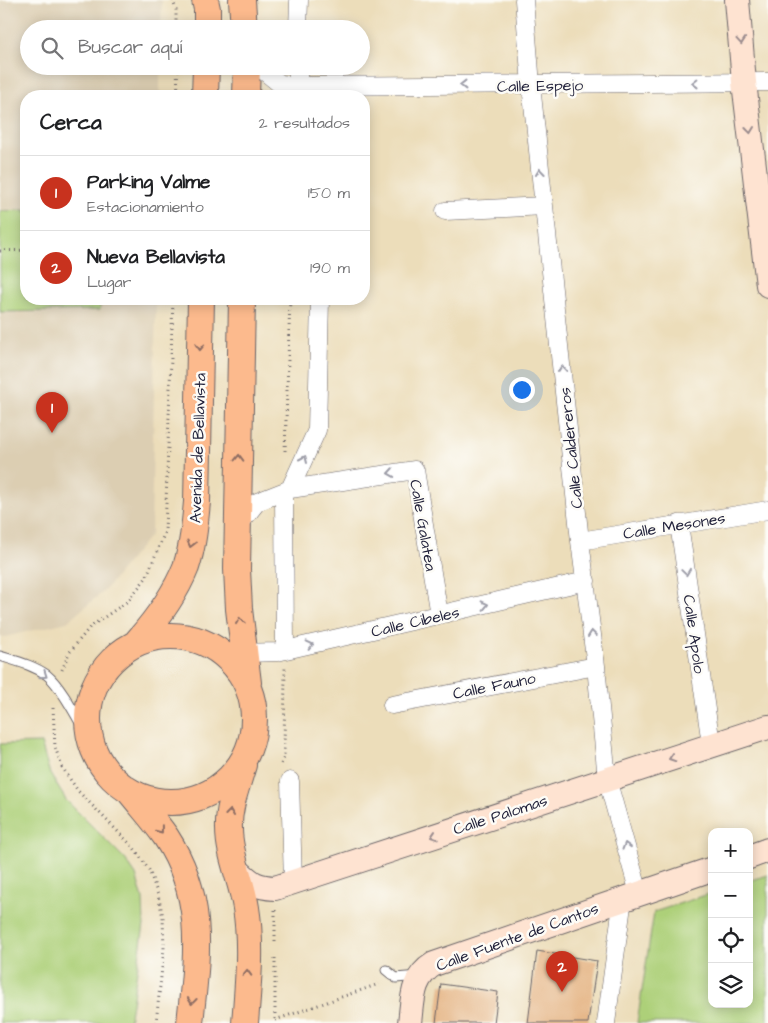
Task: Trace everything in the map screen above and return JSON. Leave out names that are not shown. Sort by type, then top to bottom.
[{"type":"main road","points":[[205,0],[207,20]]},
{"type":"main road","points":[[242,0],[243,20]]},
{"type":"main road","points":[[205,90],[206,75]]},
{"type":"main road","points":[[246,90],[247,75]]},
{"type":"main road","name":"Avenida de Bellavista","points":[[138,642],[158,617],[173,593],[186,566],[194,534],[197,502],[201,305]]},
{"type":"main road","points":[[242,305],[237,527],[239,610],[248,686],[254,712],[253,735],[230,808],[229,829],[230,846],[246,908],[249,942],[245,1023]]},
{"type":"main road","points":[[190,1023],[197,942],[191,889],[184,870],[166,837],[130,792],[115,781],[100,764],[90,740],[87,717],[92,690],[104,669],[122,651],[138,642],[163,635],[185,636],[204,642],[223,653],[238,669],[248,686]]},
{"type":"main road","points":[[130,792],[152,800],[172,802],[198,798],[217,788],[234,774],[248,752]]},
{"type":"street","points":[[298,20],[299,0]]},
{"type":"street","name":"Calle Caldereros","points":[[524,0],[531,85],[607,779],[631,895]]},
{"type":"street","points":[[738,0],[744,82],[768,285]]},
{"type":"street","points":[[269,75],[280,84],[308,89]]},
{"type":"street","points":[[302,75],[308,89]]},
{"type":"street","name":"Calle Espejo","points":[[308,89],[768,82]]},
{"type":"street","points":[[445,211],[544,206]]},
{"type":"street","points":[[285,650],[287,490],[317,430],[320,305]]},
{"type":"street","name":"Calle Galatea","points":[[287,490],[415,470],[439,615]]},
{"type":"street","points":[[237,527],[257,502],[287,490]]},
{"type":"street","name":"Calle Mesones","points":[[580,541],[768,510]]},
{"type":"street","name":"Calle Apolo","points":[[679,524],[711,744]]},
{"type":"street","name":"Calle Cibeles","points":[[244,653],[277,652],[586,581]]},
{"type":"street","name":"Calle Fauno","points":[[392,704],[596,666]]},
{"type":"street","name":"Calle Palomas","points":[[236,869],[260,887],[274,888],[768,727]]},
{"type":"street","points":[[290,781],[292,882]]},
{"type":"street","points":[[753,856],[768,850]]},
{"type":"street","name":"Calle Fuente de Cantos","points":[[408,977],[434,964],[631,895],[708,870]]},
{"type":"street","name":"Calle Fuente de Cantos","points":[[606,1023],[631,895]]},
{"type":"street","points":[[408,977],[416,984],[410,1023]]},
{"type":"lane","points":[[0,656],[24,663],[46,675],[57,686],[90,740]]},
{"type":"lane","points":[[386,970],[408,977]]},
{"type":"path","points":[[173,0],[175,20]]},
{"type":"path","points":[[177,75],[178,90]]},
{"type":"path","points":[[0,251],[20,250]]},
{"type":"path","points":[[60,674],[69,653],[90,627],[128,601],[146,578],[165,532],[173,305]]},
{"type":"path","points":[[285,453],[290,305]]},
{"type":"path","points":[[53,706],[55,746],[62,767],[78,791],[134,848],[149,870],[158,894],[163,917],[164,949],[156,1023]]},
{"type":"path","points":[[275,1020],[408,977]]},
{"type":"shaded area","points":[[0,0],[162,0],[161,20],[20,20],[20,75],[160,75],[160,90],[20,90],[20,305],[156,305],[151,534],[105,590],[67,622],[5,637],[0,636]]},
{"type":"green space","points":[[20,210],[20,305],[100,305],[100,310],[0,312],[0,211]]},
{"type":"green space","points":[[41,743],[50,774],[66,800],[125,859],[136,875],[143,899],[144,925],[129,1023],[0,1023],[0,744]]},
{"type":"green space","points":[[768,875],[768,1023],[637,1023],[654,912],[708,894],[708,1008],[753,1008],[753,880]]},
{"type":"building","points":[[537,951],[597,961],[588,1023],[528,1023]]},
{"type":"building","points":[[441,984],[498,992],[494,1023],[436,1023]]},
{"type":"place","name":"Parking Valme","points":[[52,433]]},
{"type":"place","name":"Nueva Bellavista","points":[[562,992]]}]
